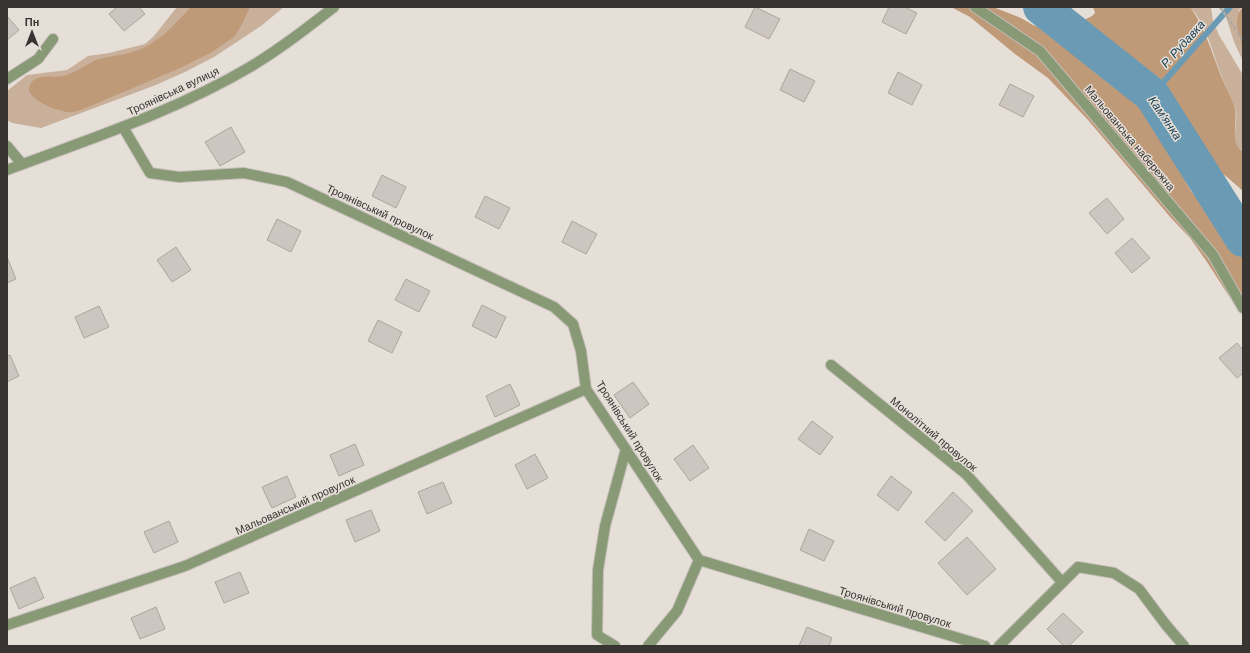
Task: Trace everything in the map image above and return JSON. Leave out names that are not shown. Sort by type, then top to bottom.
[{"type":"street","name":"Троянівська вулиця","points":[[7,170],[123,127],[200,94],[250,67],[302,33],[334,7]]},
{"type":"street","name":"Мальованська набережна","points":[[975,7],[1040,51],[1213,255],[1243,308]]},
{"type":"street","points":[[7,79],[38,59],[52,39]]},
{"type":"street","name":"Троянівський провулок","points":[[123,127],[150,173],[179,177],[244,173],[287,182],[554,307],[573,324],[581,352],[586,388],[699,560],[985,646]]},
{"type":"street","points":[[7,146],[22,164]]},
{"type":"street","name":"Монолітний провулок","points":[[831,365],[966,474],[1062,582]]},
{"type":"street","name":"Мальованський провулок","points":[[7,625],[185,566],[586,388]]},
{"type":"street","points":[[597,646],[598,570],[605,526],[626,448]]},
{"type":"street","points":[[648,646],[676,611],[699,560]]},
{"type":"street","points":[[999,646],[1078,567],[1114,572],[1139,589],[1184,646]]},
{"type":"street","points":[[597,635],[615,646]]},
{"type":"path","points":[[1220,7],[1243,40]]},
{"type":"shaded area","points":[[177,7],[284,7],[261,26],[214,57],[156,85],[41,128],[12,123],[7,120],[7,91],[27,75],[67,70],[88,56],[109,53],[145,44],[154,36]]},
{"type":"shaded area","points":[[191,7],[250,7],[234,37],[212,52],[178,69],[84,108],[73,112],[61,111],[39,101],[30,93],[29,88],[31,83],[38,78],[67,75],[96,60],[129,53],[147,46],[163,35]]},
{"type":"shaded area","points":[[951,7],[993,7],[1021,18],[1033,25],[1048,30],[1062,39],[1096,67],[1114,79],[1138,104],[1166,147],[1191,191],[1243,249],[1243,307],[1236,307],[1190,238],[1171,218],[1088,120],[1048,78],[1015,54],[970,17]]},
{"type":"shaded area","points":[[1093,7],[1191,8],[1205,33],[1234,105],[1236,114],[1235,138],[1236,143],[1243,152],[1243,191],[1227,177],[1199,158],[1194,150],[1191,135],[1166,92],[1154,77],[1085,24],[1084,20],[1095,13]]},
{"type":"shaded area","points":[[1190,7],[1211,7],[1213,21],[1219,35],[1243,75],[1243,152],[1236,144],[1235,139],[1236,112],[1233,102],[1205,30],[1196,14]]},
{"type":"shaded area","points":[[1223,7],[1242,7],[1239,10],[1239,37],[1243,49],[1243,61],[1234,42]]},
{"type":"shaded area","points":[[1243,7],[1243,49],[1238,33],[1237,22],[1240,11]]},
{"type":"building","points":[[117,7],[139,7],[145,14],[124,31],[109,14]]},
{"type":"building","points":[[755,7],[780,19],[769,39],[745,27]]},
{"type":"building","points":[[889,7],[905,7],[917,13],[906,34],[882,22]]},
{"type":"building","points":[[7,16],[19,30],[7,40]]},
{"type":"building","points":[[790,69],[815,81],[804,102],[780,90]]},
{"type":"building","points":[[898,72],[922,85],[912,105],[888,93]]},
{"type":"building","points":[[1010,84],[1034,96],[1023,117],[999,105]]},
{"type":"building","points":[[231,127],[245,152],[220,166],[205,142]]},
{"type":"building","points":[[382,175],[406,187],[396,208],[372,196]]},
{"type":"building","points":[[485,196],[510,208],[499,229],[475,217]]},
{"type":"building","points":[[1107,198],[1124,219],[1107,234],[1089,213]]},
{"type":"building","points":[[277,219],[301,231],[291,252],[267,240]]},
{"type":"building","points":[[572,221],[597,234],[586,254],[562,242]]},
{"type":"building","points":[[1132,238],[1150,258],[1132,273],[1115,253]]},
{"type":"building","points":[[176,247],[191,270],[172,282],[157,260]]},
{"type":"building","points":[[7,257],[16,279],[7,283]]},
{"type":"building","points":[[406,279],[430,291],[419,312],[395,300]]},
{"type":"building","points":[[482,305],[506,317],[496,338],[472,326]]},
{"type":"building","points":[[99,306],[109,327],[84,338],[75,317]]},
{"type":"building","points":[[378,320],[402,332],[392,353],[368,341]]},
{"type":"building","points":[[1237,343],[1243,350],[1243,373],[1237,378],[1219,358]]},
{"type":"building","points":[[10,355],[19,376],[7,382],[7,356]]},
{"type":"building","points":[[633,382],[649,404],[630,418],[614,395]]},
{"type":"building","points":[[510,384],[520,405],[495,417],[486,396]]},
{"type":"building","points":[[812,421],[833,437],[820,455],[798,439]]},
{"type":"building","points":[[355,444],[364,465],[339,476],[330,455]]},
{"type":"building","points":[[693,445],[709,468],[690,481],[674,459]]},
{"type":"building","points":[[535,454],[548,478],[527,489],[515,465]]},
{"type":"building","points":[[287,476],[296,497],[272,508],[262,487]]},
{"type":"building","points":[[891,476],[912,492],[898,511],[877,495]]},
{"type":"building","points":[[443,482],[452,503],[427,514],[418,492]]},
{"type":"building","points":[[953,492],[973,511],[945,541],[925,522]]},
{"type":"building","points":[[371,510],[380,531],[355,542],[346,520]]},
{"type":"building","points":[[169,521],[178,542],[154,553],[144,532]]},
{"type":"building","points":[[809,529],[834,541],[824,561],[800,550]]},
{"type":"building","points":[[967,537],[996,569],[967,595],[938,563]]},
{"type":"building","points":[[240,572],[249,593],[224,603],[215,582]]},
{"type":"building","points":[[35,577],[44,598],[19,609],[10,588]]},
{"type":"building","points":[[156,607],[165,629],[140,639],[131,618]]},
{"type":"building","points":[[1063,613],[1083,632],[1069,646],[1064,646],[1047,629]]},
{"type":"building","points":[[807,627],[832,638],[829,646],[799,646]]},
{"type":"waterway","name":"Кам'янка","points":[[1041,7],[1152,95],[1243,239]]},
{"type":"waterway","name":"Р. Рудавка","points":[[1152,95],[1230,7]]}]
